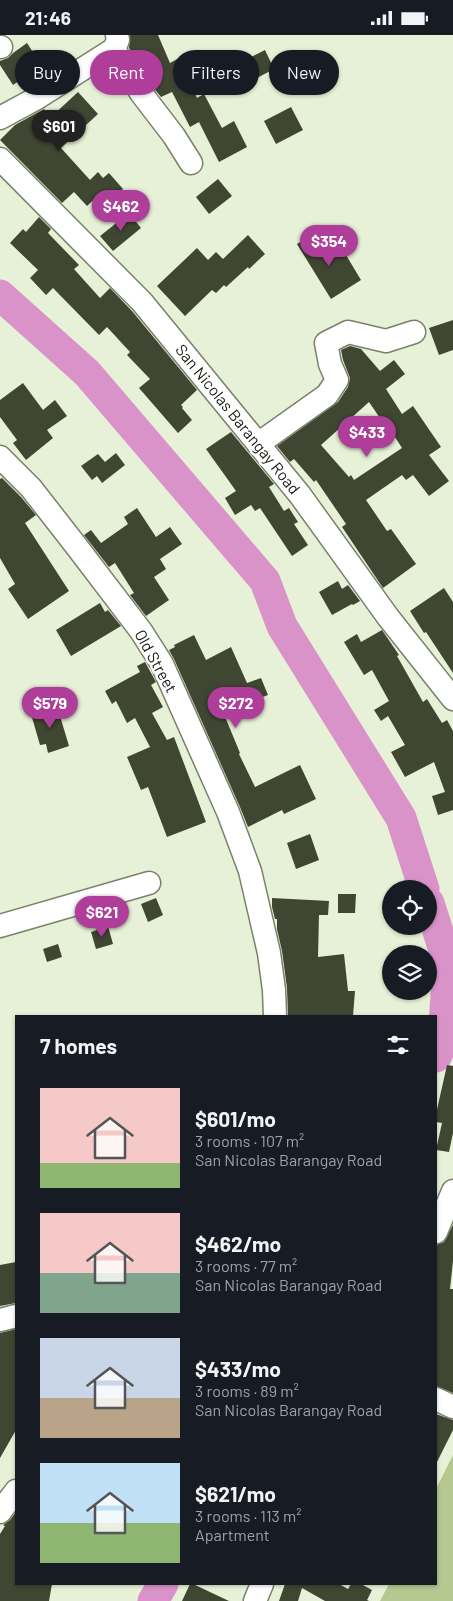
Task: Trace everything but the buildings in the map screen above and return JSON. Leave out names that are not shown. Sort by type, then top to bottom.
[{"type":"street","points":[[0,119],[37,98],[116,42],[141,93],[174,136],[191,163]]},
{"type":"street","name":"San Nicolas Barangay Road","points":[[0,159],[142,302],[300,495],[388,617],[453,699]]},
{"type":"street","points":[[258,444],[327,395],[334,387],[337,380],[330,364],[326,343],[348,331],[386,341],[414,332]]},
{"type":"street","name":"Old Street","points":[[0,457],[31,488],[141,631],[162,664],[228,812],[250,871],[269,953],[275,1015]]},
{"type":"street","points":[[0,926],[149,883]]},
{"type":"street","points":[[437,1231],[453,1191]]},
{"type":"street","points":[[0,1320],[15,1317]]},
{"type":"street","points":[[437,1399],[453,1407]]},
{"type":"street","points":[[0,1513],[15,1492]]},
{"type":"street","points":[[254,1601],[262,1585]]},
{"type":"green space","points":[[453,1455],[453,1601],[380,1601],[388,1585],[437,1585],[437,1487]]},
{"type":"waterway","points":[[0,295],[87,373],[265,581],[282,626],[401,818],[421,880]]},
{"type":"waterway","points":[[437,928],[448,963],[443,1041],[437,1055]]},
{"type":"waterway","points":[[153,1601],[162,1585]]}]
